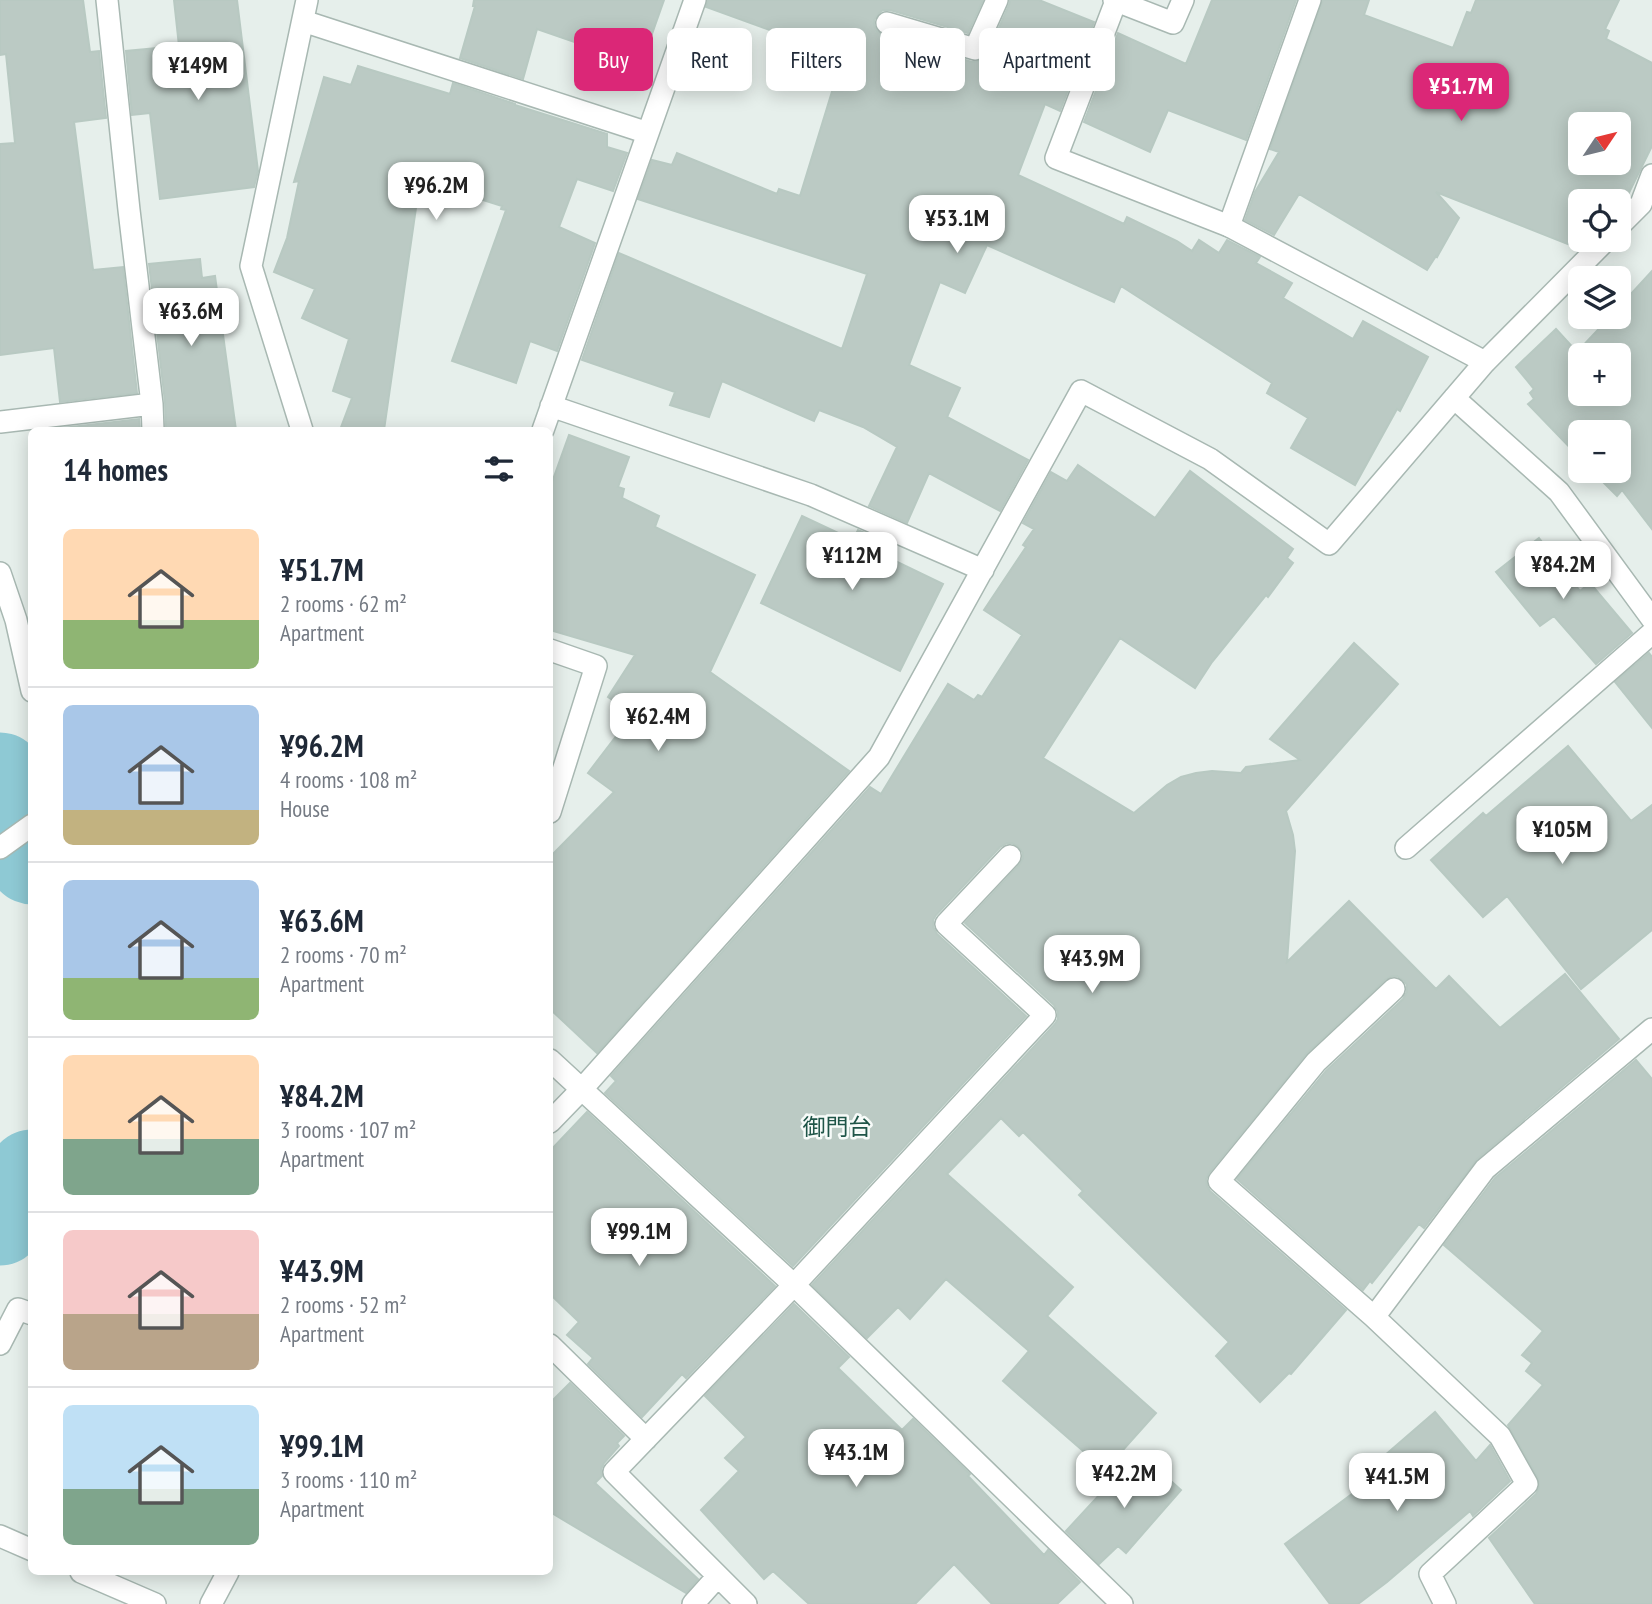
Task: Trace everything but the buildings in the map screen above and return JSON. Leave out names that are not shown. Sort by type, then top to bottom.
[{"type":"street","points":[[107,0],[153,427]]},
{"type":"street","points":[[543,427],[695,0]]},
{"type":"street","points":[[887,23],[975,49],[997,0]]},
{"type":"street","points":[[1183,0],[1173,23],[1115,0],[1056,158],[1229,226],[1485,362]]},
{"type":"street","points":[[1229,226],[1310,0]]},
{"type":"street","points":[[301,427],[251,266],[305,10],[648,133]]},
{"type":"street","points":[[1631,214],[1641,204],[1652,175]]},
{"type":"street","points":[[553,1119],[879,757],[1081,391],[1210,460],[1329,544],[1485,362],[1594,252]]},
{"type":"street","points":[[1454,398],[1559,492],[1652,619]]},
{"type":"street","points":[[0,422],[152,404]]},
{"type":"street","points":[[551,406],[811,495],[983,570]]},
{"type":"street","points":[[0,573],[16,620],[28,673]]},
{"type":"street","points":[[1406,848],[1652,633]]},
{"type":"street","points":[[553,651],[596,666],[553,802]]},
{"type":"street","points":[[0,848],[28,828]]},
{"type":"street","points":[[746,1604],[614,1472],[794,1285],[1045,1015],[946,924],[1010,856]]},
{"type":"street","points":[[1394,989],[1316,1062],[1219,1181],[1374,1317],[1500,1436],[1527,1485],[1430,1574],[1445,1604]]},
{"type":"street","points":[[1374,1317],[1485,1169],[1652,1029]]},
{"type":"street","points":[[553,1063],[794,1285],[1122,1604]]},
{"type":"street","points":[[0,1344],[18,1309],[28,1313]]},
{"type":"street","points":[[553,1348],[646,1439]]},
{"type":"street","points":[[0,1536],[28,1548]]},
{"type":"street","points":[[88,1575],[155,1604]]},
{"type":"street","points":[[211,1604],[226,1575]]},
{"type":"street","points":[[693,1604],[718,1576]]},
{"type":"waterway","points":[[0,777],[4,807],[23,851],[28,856]]},
{"type":"waterway","points":[[0,1221],[28,1180]]},
{"type":"district","name":"御門台","points":[[837,1126]]}]
